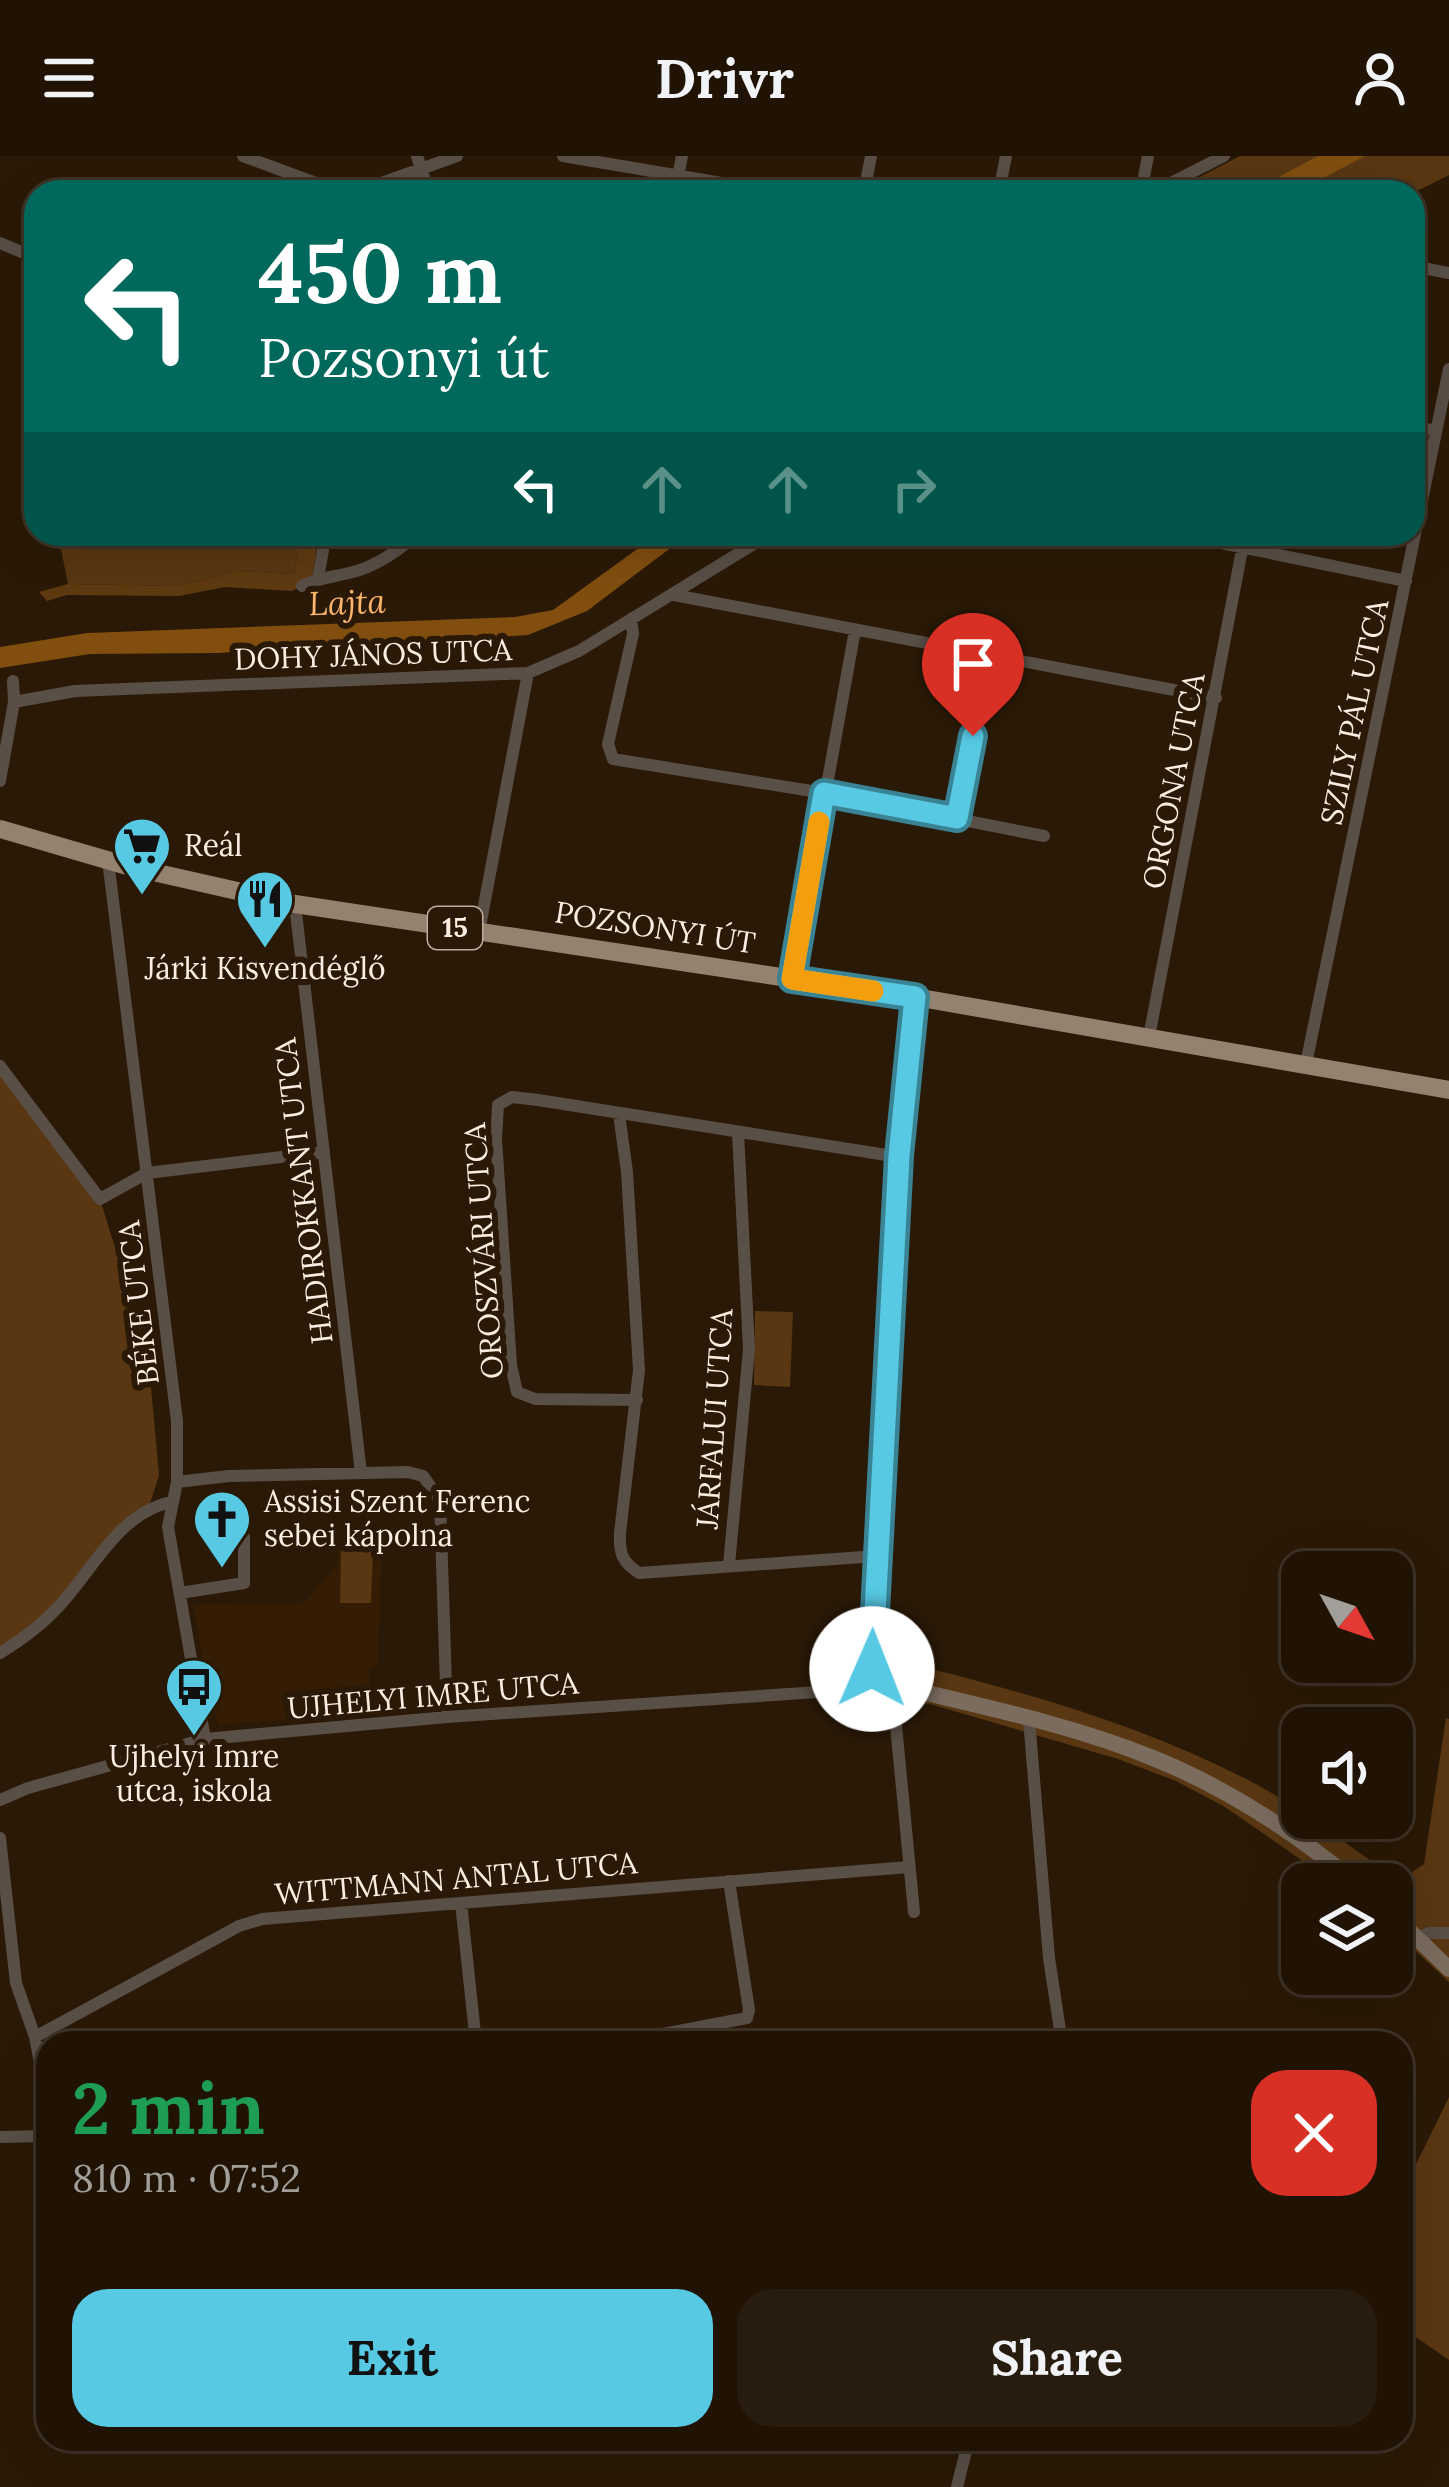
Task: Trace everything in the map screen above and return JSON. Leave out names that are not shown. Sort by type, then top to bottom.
[{"type":"main road","name":"POZSONYI ÚT","points":[[0,829],[295,904],[915,997],[1306,1064]]},
{"type":"main road","points":[[915,997],[899,1156],[872,1669],[884,1683],[1124,1747],[1208,1784],[1275,1823],[1329,1863]]},
{"type":"main road","name":"15","points":[[1306,1064],[1449,1090]]},
{"type":"main road","points":[[1413,1934],[1449,1969]]},
{"type":"street","points":[[243,156],[308,180]]},
{"type":"street","points":[[381,180],[419,162],[457,156]]},
{"type":"street","points":[[563,156],[707,180]]},
{"type":"street","points":[[678,180],[682,156]]},
{"type":"street","points":[[1177,180],[1224,156]]},
{"type":"street","name":"SZILY PÁL UTCA","points":[[1425,486],[1449,369]]},
{"type":"street","points":[[1425,429],[1436,431]]},
{"type":"street","points":[[318,578],[324,546]]},
{"type":"street","points":[[302,586],[354,572],[403,546]]},
{"type":"street","name":"DOHY JÁNOS UTCA","points":[[14,702],[75,691],[528,673],[579,651],[751,546]]},
{"type":"street","name":"ORGONA UTCA","points":[[1149,1037],[1242,546]]},
{"type":"street","points":[[1267,546],[1406,580]]},
{"type":"street","name":"SZILY PÁL UTCA","points":[[1306,1064],[1413,546]]},
{"type":"street","points":[[674,595],[1216,698]]},
{"type":"street","points":[[632,619],[633,634],[608,744],[613,759],[824,793],[1044,836]]},
{"type":"street","points":[[792,979],[855,630]]},
{"type":"street","points":[[957,818],[989,655]]},
{"type":"street","points":[[479,932],[528,673]]},
{"type":"street","points":[[0,781],[13,682]]},
{"type":"street","name":"BÉKE UTCA","points":[[108,860],[177,1421],[177,1482],[168,1527],[205,1738]]},
{"type":"street","name":"HADIROKKANT UTCA","points":[[295,904],[361,1473]]},
{"type":"street","points":[[0,1066],[100,1199],[147,1173],[324,1152]]},
{"type":"street","name":"OROSZVÁRI UTCA","points":[[637,1400],[535,1399],[517,1392],[500,1207],[496,1127],[501,1102],[512,1097],[899,1156]]},
{"type":"street","points":[[619,1114],[636,1294],[637,1400],[620,1533],[626,1565],[639,1573],[877,1556]]},
{"type":"street","name":"JÁRFALUI UTCA","points":[[729,1564],[748,1349],[738,1133]]},
{"type":"street","points":[[177,1482],[229,1476],[408,1472],[423,1476],[440,1500],[447,1717]]},
{"type":"street","points":[[0,1653],[31,1634],[61,1604],[126,1525],[149,1507],[171,1502]]},
{"type":"street","points":[[180,1593],[244,1583],[244,1537]]},
{"type":"street","points":[[884,1683],[914,1912]]},
{"type":"street","name":"UJHELYI IMRE UTCA","points":[[0,1800],[205,1738],[863,1689],[884,1683]]},
{"type":"street","points":[[1029,1720],[1047,1935],[1060,2031]]},
{"type":"street","points":[[0,1838],[16,1983],[36,2047]]},
{"type":"street","name":"WITTMANN ANTAL UTCA","points":[[45,2031],[262,1918],[909,1867]]},
{"type":"street","points":[[678,2031],[747,2018],[729,1881]]},
{"type":"street","points":[[461,1903],[475,2031]]},
{"type":"street","points":[[1418,1938],[1449,1933]]},
{"type":"street","points":[[0,2137],[36,2136]]},
{"type":"street","points":[[957,2487],[966,2451]]},
{"type":"shaded area","points":[[1240,156],[1449,156],[1449,175],[1425,187],[1425,180],[1194,180]]},
{"type":"shaded area","points":[[1318,156],[1365,156],[1320,180],[1273,180]]},
{"type":"shaded area","points":[[60,546],[299,546],[294,574],[238,571],[179,586],[68,584]]},
{"type":"shaded area","points":[[299,546],[317,546],[311,583],[291,591],[225,587],[179,596],[67,595],[47,601],[39,592],[68,584],[179,586],[238,571],[294,574]]},
{"type":"shaded area","name":"Lajta","points":[[641,546],[673,546],[587,611],[528,635],[218,653],[90,654],[0,668],[0,647],[87,633],[515,617],[553,610]]},
{"type":"shaded area","points":[[0,1066],[100,1199],[148,1354],[159,1475],[149,1507],[61,1603],[0,1653]]},
{"type":"shaded area","points":[[755,1311],[793,1312],[790,1387],[754,1385]]},
{"type":"shaded area","points":[[338,1545],[382,1545],[378,1665],[369,1668],[372,1713],[218,1725],[193,1604],[303,1603],[338,1564]]},
{"type":"shaded area","points":[[341,1549],[373,1550],[371,1603],[340,1603]]},
{"type":"shaded area","points":[[882,1657],[1069,1708],[1160,1740],[1281,1799],[1281,1839],[1340,1839],[1375,1863],[1306,1863],[1225,1807],[1176,1781],[1118,1759],[930,1704],[878,1702]]},
{"type":"shaded area","points":[[1446,1718],[1449,1719],[1449,1982],[1413,1949],[1413,1871],[1424,1864]]},
{"type":"shaded area","points":[[1449,2097],[1449,2360],[1413,2335],[1413,2170]]},
{"type":"slow traffic","points":[[819,822],[792,979],[873,991]]},
{"type":"place","name":"Reál","points":[[142,897]]},
{"type":"place","name":"Járki Kisvendéglő","points":[[265,950]]},
{"type":"place","name":"Assisi Szent Ferenc sebei kápolna","points":[[222,1570]]},
{"type":"place","name":"Ujhelyi Imre utca, iskola","points":[[194,1738]]},
{"type":"route","points":[[872,1669],[899,1156],[915,997],[792,979],[824,793],[957,818],[973,736]]}]
